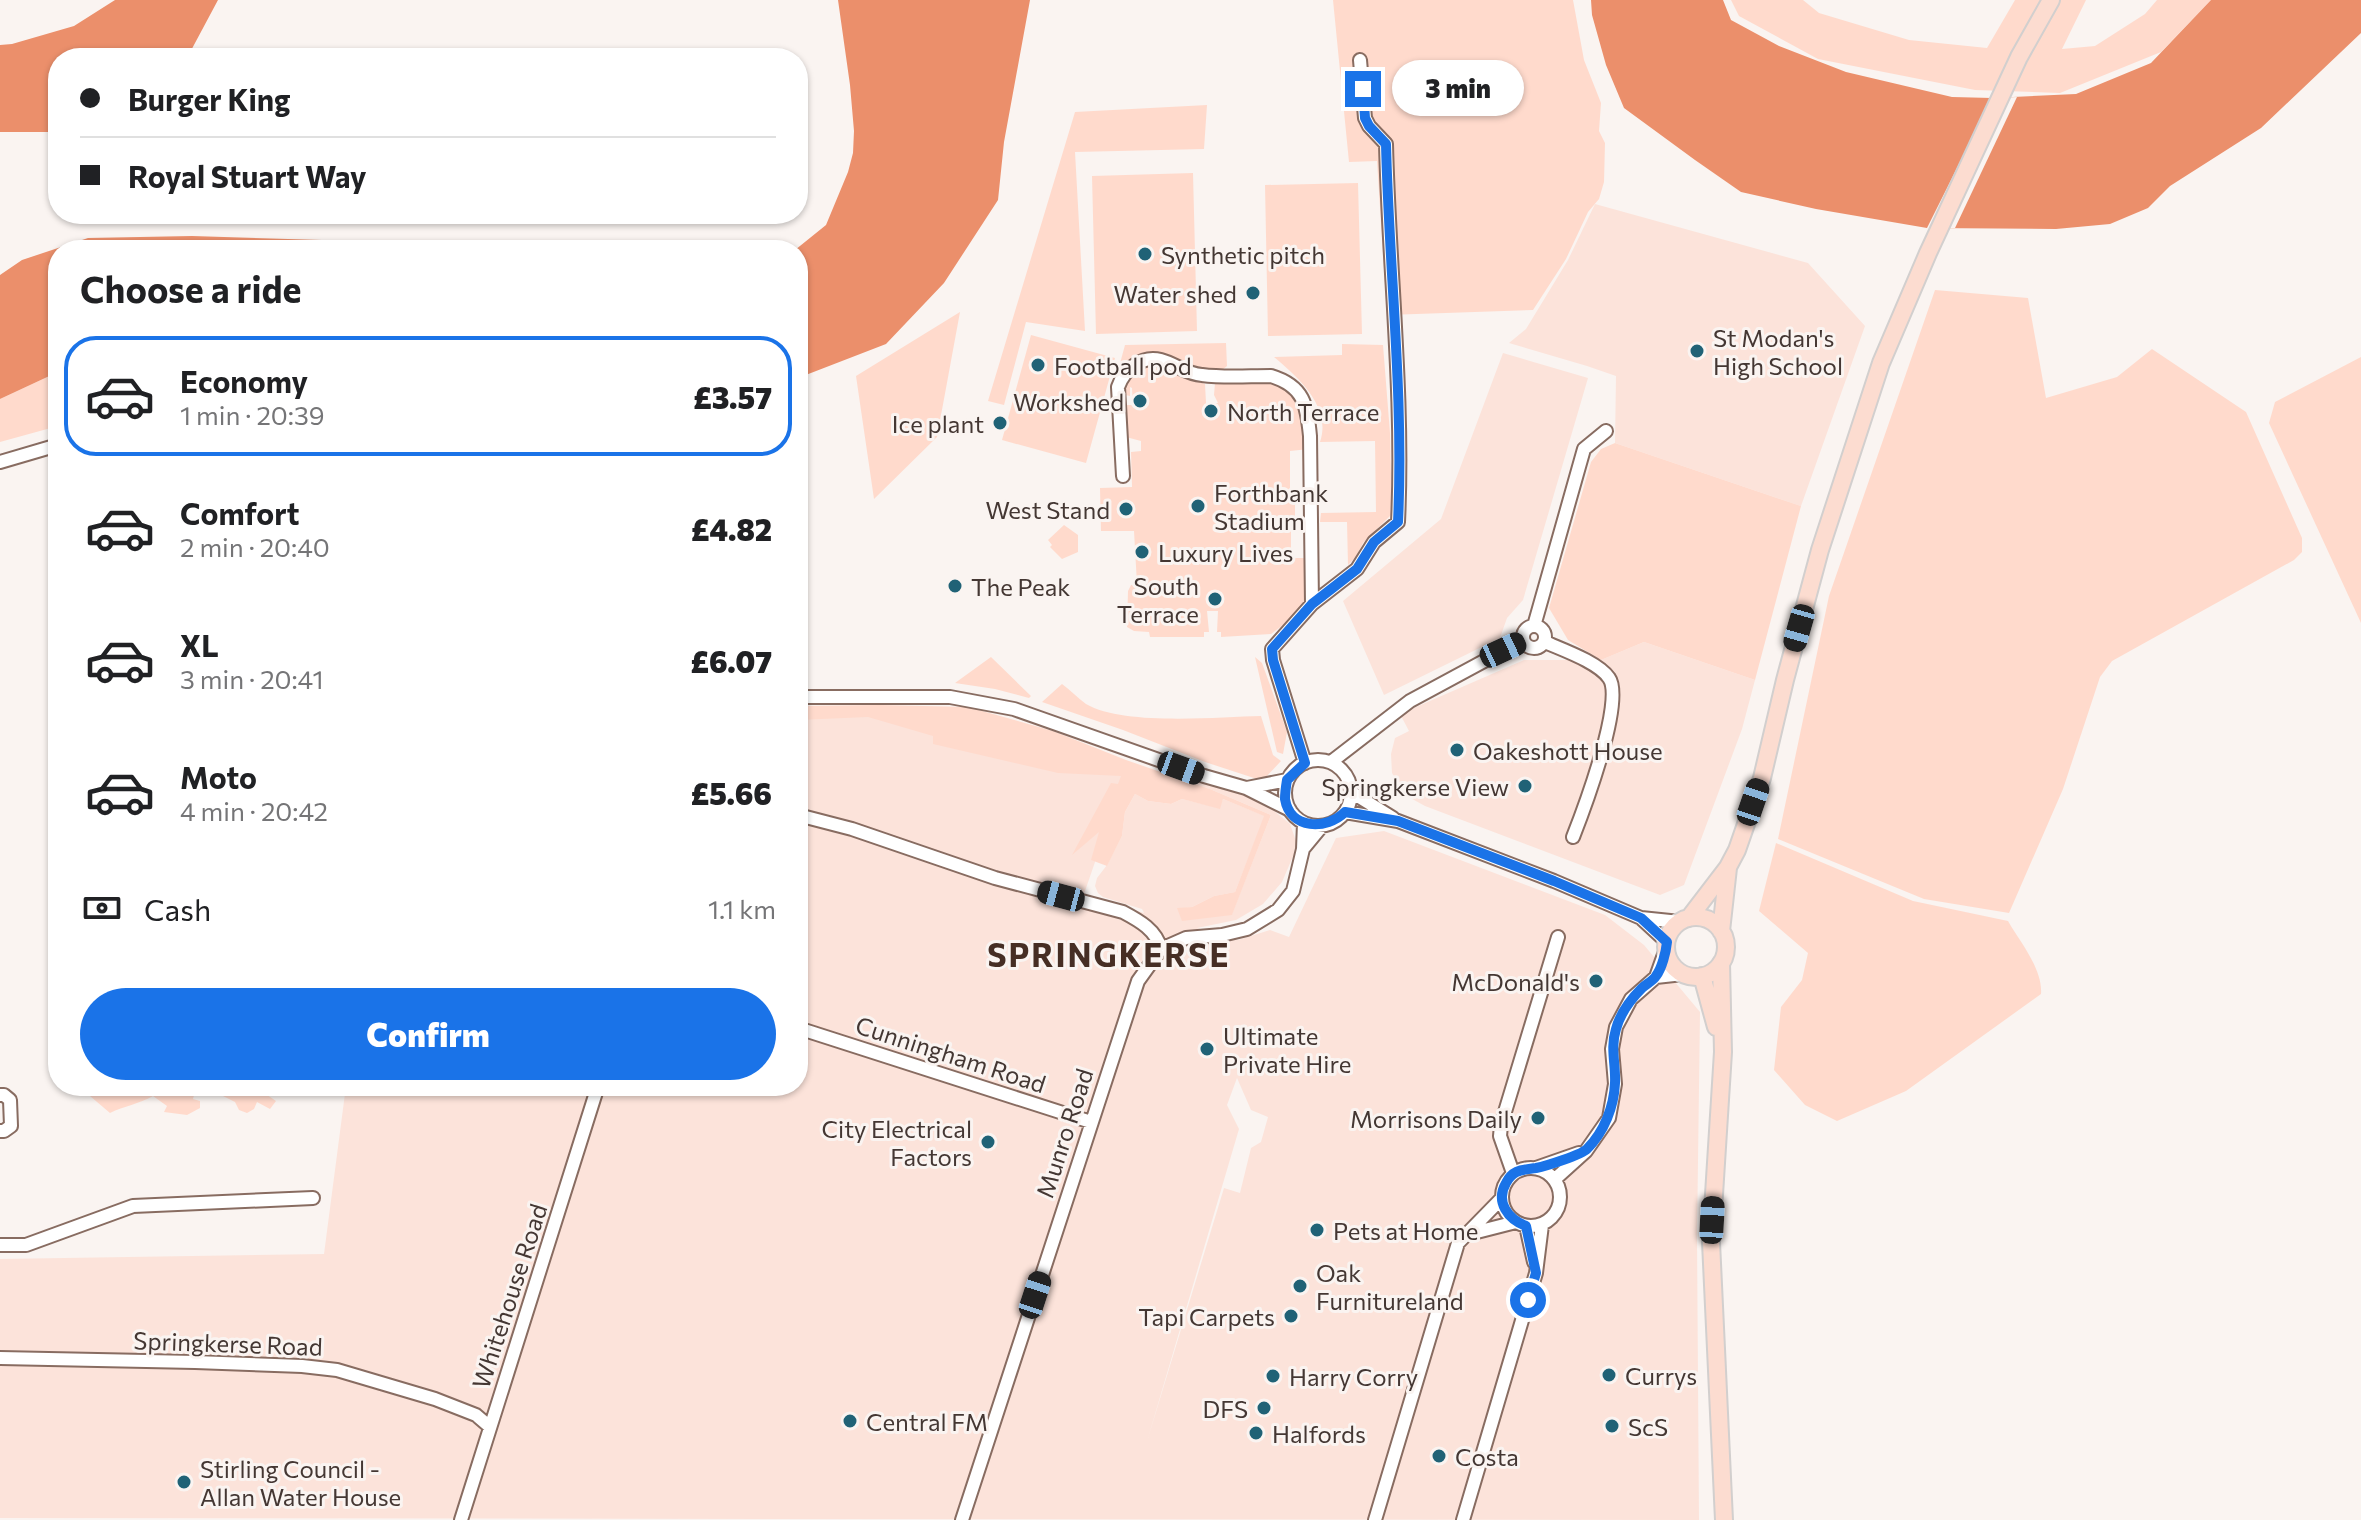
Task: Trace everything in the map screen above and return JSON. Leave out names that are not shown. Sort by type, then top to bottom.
[{"type":"main road","points":[[1728,867],[1721,931],[1726,950],[1721,963],[1713,972],[1702,976],[1683,974],[1671,963],[1667,945],[1671,930],[1685,920],[1728,867],[1737,850],[1762,778],[1820,550],[1881,363],[2019,57],[2051,0]]},
{"type":"main road","points":[[1685,920],[1707,919],[1721,931]]},
{"type":"main road","points":[[1721,963],[1723,1052],[1711,1242],[1724,1520]]},
{"type":"main road","points":[[1702,976],[1723,1052]]},
{"type":"street","points":[[1305,763],[1272,649],[1312,604],[1357,569],[1374,542],[1398,522],[1397,379],[1386,144],[1365,118],[1360,60]]},
{"type":"street","points":[[1123,476],[1118,387],[1129,368],[1159,359],[1201,375],[1271,376],[1282,380],[1302,397],[1308,409],[1312,484],[1312,604]]},
{"type":"street","points":[[1331,762],[1410,701],[1523,640],[1525,632],[1534,626],[1584,449],[1606,431]]},
{"type":"street","points":[[0,462],[48,448]]},
{"type":"street","points":[[1534,626],[1544,631],[1545,642]]},
{"type":"street","points":[[1523,640],[1534,649],[1545,642]]},
{"type":"street","points":[[1545,642],[1587,661],[1609,677],[1615,690],[1604,743],[1573,837]]},
{"type":"street","points":[[808,697],[950,697],[1014,709],[1246,788],[1290,810],[1304,823],[1322,826]]},
{"type":"street","points":[[1246,788],[1287,780],[1305,763],[1319,760],[1331,762],[1345,773],[1351,792],[1345,812],[1338,820],[1322,826],[1303,849]]},
{"type":"street","points":[[1287,780],[1285,800],[1290,810]]},
{"type":"street","points":[[1351,792],[1398,821],[1641,918],[1685,920]]},
{"type":"street","points":[[1345,812],[1398,821]]},
{"type":"street","points":[[808,818],[852,829],[995,878],[1123,912],[1158,937],[1161,949],[1186,938],[1247,929],[1278,910],[1293,891],[1303,849],[1304,823]]},
{"type":"street","points":[[1555,1179],[1586,1151],[1609,1118],[1615,1084],[1612,1049],[1616,1027],[1631,999],[1656,977],[1667,945],[1641,918]]},
{"type":"street","points":[[1513,1173],[1500,1136],[1501,1125],[1558,937]]},
{"type":"street","name":"Munro Road","points":[[962,1520],[1138,981],[1161,949]]},
{"type":"street","points":[[1656,977],[1683,974]]},
{"type":"street","name":"Cunningham Road","points":[[808,1031],[1091,1122]]},
{"type":"street","points":[[0,1095],[10,1100],[11,1126],[0,1131]]},
{"type":"street","name":"Whitehouse Road","points":[[461,1520],[595,1096]]},
{"type":"street","points":[[1536,1168],[1586,1151]]},
{"type":"street","points":[[1463,1520],[1536,1273],[1542,1225],[1556,1213],[1561,1201],[1561,1191],[1555,1179],[1546,1171],[1525,1168],[1513,1173],[1506,1182],[1502,1198],[1504,1208],[1521,1224],[1536,1273]]},
{"type":"street","points":[[0,1245],[26,1245],[133,1206],[313,1198]]},
{"type":"street","points":[[1375,1520],[1458,1243],[1502,1198]]},
{"type":"street","points":[[1466,1234],[1521,1224],[1542,1225]]},
{"type":"street","name":"Springkerse Road","points":[[0,1358],[302,1366],[337,1370],[435,1399],[476,1415],[490,1427]]},
{"type":"shaded area","points":[[115,0],[218,0],[192,48],[48,48],[48,132],[0,132],[0,45],[74,26]]},
{"type":"shaded area","points":[[838,0],[1030,0],[1004,142],[998,200],[944,283],[886,344],[808,374],[807,240],[826,225],[848,172],[854,131]]},
{"type":"shaded area","points":[[1333,0],[1573,0],[1584,60],[1601,103],[1599,131],[1605,143],[1604,182],[1599,199],[1588,212],[1566,259],[1533,310],[1387,315],[1377,161],[1349,162]]},
{"type":"shaded area","points":[[1591,0],[1723,0],[1731,20],[1779,46],[1846,72],[1952,97],[2076,94],[2151,63],[2211,0],[2361,0],[2361,33],[2261,128],[2170,186],[2148,208],[2110,224],[2056,229],[1927,228],[1816,209],[1741,192],[1624,108],[1606,65]]},
{"type":"shaded area","points":[[1731,0],[1803,0],[1819,13],[1909,40],[1987,48],[2015,0],[2086,0],[2062,49],[2095,46],[2145,14],[2157,0],[2211,0],[2161,52],[2060,93],[1975,90],[1818,59],[1739,16]]},
{"type":"shaded area","points":[[1207,105],[1204,149],[1075,152],[1085,331],[1026,322],[1004,405],[988,401],[1075,112]]},
{"type":"shaded area","name":"Synthetic pitch","points":[[1193,173],[1197,331],[1096,334],[1092,176]]},
{"type":"shaded area","points":[[1358,183],[1362,334],[1268,336],[1265,185]]},
{"type":"shaded area","name":"St Modan's High School","points":[[1595,204],[1808,263],[1865,326],[1801,506],[1615,443],[1616,376],[1509,343],[1526,329],[1568,260]]},
{"type":"shaded area","points":[[192,236],[322,240],[82,240]]},
{"type":"shaded area","points":[[48,251],[48,377],[0,399],[0,275],[22,260]]},
{"type":"shaded area","points":[[1935,290],[2028,298],[2046,398],[2117,377],[2152,349],[2246,412],[2302,538],[2302,552],[2294,560],[2112,661],[2100,677],[2063,789],[2009,913],[1924,899],[1778,839],[1829,596]]},
{"type":"shaded area","points":[[960,312],[937,437],[874,499],[856,376]]},
{"type":"shaded area","points":[[1031,335],[1115,358],[1086,463],[1002,440]]},
{"type":"shaded area","points":[[1226,343],[1227,366],[1219,371],[1191,370],[1152,357],[1113,389],[1125,345]]},
{"type":"shaded area","points":[[1342,344],[1383,345],[1390,433],[1392,514],[1363,543],[1348,565],[1347,522],[1320,522],[1321,513],[1376,512],[1375,441],[1320,442],[1322,429],[1317,405],[1302,383],[1274,357],[1342,355]]},
{"type":"shaded area","points":[[1503,353],[1588,378],[1523,600],[1507,618],[1500,638],[1384,695],[1343,601],[1441,519]]},
{"type":"shaded area","points":[[2361,357],[2361,623],[2269,423],[2275,402]]},
{"type":"shaded area","name":"Forthbank Stadium","points":[[1159,364],[1205,384],[1206,403],[1218,403],[1214,395],[1215,383],[1277,383],[1298,399],[1309,449],[1290,451],[1290,494],[1295,494],[1295,518],[1291,518],[1291,558],[1309,558],[1307,601],[1271,634],[1221,637],[1221,632],[1217,632],[1218,611],[1207,611],[1209,632],[1204,632],[1204,637],[1150,637],[1149,632],[1127,627],[1128,591],[1131,585],[1137,584],[1134,531],[1101,531],[1100,488],[1132,487],[1131,452],[1141,451],[1141,441],[1126,437],[1126,405],[1133,405],[1132,388],[1130,396],[1125,395],[1125,387],[1134,372]]},
{"type":"shaded area","points":[[48,377],[48,429],[0,442],[0,399]]},
{"type":"shaded area","points":[[1615,443],[1801,506],[1755,680],[1644,642],[1601,660],[1568,640],[1549,608],[1591,462],[1601,449]]},
{"type":"shaded area","points":[[1064,525],[1078,535],[1078,552],[1062,559],[1050,547],[1052,545],[1048,540]]},
{"type":"shaded area","points":[[1644,642],[1755,680],[1742,729],[1684,885],[1660,895],[1425,806],[1405,795],[1392,773],[1391,754],[1395,738],[1409,731],[1400,714],[1524,660],[1601,660]]},
{"type":"shaded area","points":[[991,657],[1031,696],[1029,698],[955,683]]},
{"type":"shaded area","points":[[1255,657],[1262,663],[1287,732],[1283,754],[1277,752]]},
{"type":"shaded area","points":[[1062,684],[1086,704],[1123,715],[1171,719],[1261,716],[1273,755],[1281,761],[1266,777],[1257,779],[1042,702]]},
{"type":"shaded area","points":[[808,706],[968,707],[1053,731],[1271,815],[1232,915],[1182,921],[1177,908],[1192,907],[1214,896],[1235,892],[1264,816],[1223,799],[1220,809],[1182,799],[1171,804],[1148,801],[1135,794],[1125,812],[1122,836],[1107,866],[1091,860],[1099,832],[1072,855],[1111,783],[1118,784],[1121,776],[1058,773],[933,744],[933,736],[868,717],[808,720]]},
{"type":"shaded area","points":[[808,708],[957,708],[1127,769],[1084,894],[1144,913],[1142,909],[1103,897],[1095,886],[1122,836],[1125,812],[1135,794],[1148,801],[1171,804],[1182,799],[1219,808],[1223,799],[1265,816],[1235,892],[1178,909],[1232,914],[1271,815],[1166,774],[1244,791],[1261,800],[1290,824],[1296,841],[1282,882],[1263,904],[1236,920],[1197,928],[1238,940],[1270,930],[1289,937],[1336,838],[1384,831],[1605,915],[1644,945],[1700,1012],[1697,1236],[1699,1520],[0,1518],[0,1259],[324,1254],[345,1096],[808,1096]],"holes":[[[1237,1078],[1251,1110],[1268,1117],[1261,1142],[1251,1148],[1240,1193],[1224,1188],[1148,1438],[1239,1129],[1227,1105]]]},
{"type":"shaded area","points":[[1776,843],[1913,901],[2008,921],[2035,965],[2041,994],[1906,1091],[1837,1121],[1805,1105],[1774,1070],[1781,1007],[1802,980],[1808,953],[1759,911]]},
{"type":"shaded area","points":[[90,1096],[153,1096],[142,1101],[110,1113]]},
{"type":"shaded area","points":[[153,1096],[194,1096],[193,1099],[200,1101],[200,1108],[187,1115],[164,1112],[167,1106]]},
{"type":"shaded area","points":[[223,1096],[269,1096],[276,1101],[270,1109],[257,1102],[254,1109],[247,1113],[239,1110],[235,1102]]},
{"type":"pier","points":[[2017,97],[1955,228],[1927,228],[1992,98]]},
{"type":"place","name":"Synthetic pitch","points":[[1145,254]]},
{"type":"place","name":"Water shed","points":[[1253,293]]},
{"type":"place","name":"St Modan's High School","points":[[1697,351]]},
{"type":"place","name":"Football pod","points":[[1038,365]]},
{"type":"place","name":"Workshed","points":[[1140,401]]},
{"type":"place","name":"North Terrace","points":[[1211,411]]},
{"type":"place","name":"Ice plant","points":[[1000,423]]},
{"type":"place","name":"Forthbank Stadium","points":[[1198,506]]},
{"type":"place","name":"West Stand","points":[[1126,509]]},
{"type":"place","name":"Luxury Lives","points":[[1142,552]]},
{"type":"place","name":"The Peak","points":[[955,586]]},
{"type":"place","name":"South Terrace","points":[[1215,599]]},
{"type":"place","name":"Oakeshott House","points":[[1457,750]]},
{"type":"place","name":"Springkerse View","points":[[1525,786]]},
{"type":"place","name":"McDonald's","points":[[1596,981]]},
{"type":"place","name":"Ultimate Private Hire","points":[[1207,1049]]},
{"type":"place","name":"Morrisons Daily","points":[[1538,1118]]},
{"type":"place","name":"City Electrical Factors","points":[[988,1142]]},
{"type":"place","name":"Pets at Home","points":[[1317,1230]]},
{"type":"place","name":"Oak Furnitureland","points":[[1300,1286]]},
{"type":"place","name":"Tapi Carpets","points":[[1291,1316]]},
{"type":"place","name":"Currys","points":[[1609,1375]]},
{"type":"place","name":"Harry Corry","points":[[1273,1376]]},
{"type":"place","name":"DFS","points":[[1264,1408]]},
{"type":"place","name":"Central FM","points":[[850,1421]]},
{"type":"place","name":"ScS","points":[[1612,1426]]},
{"type":"place","name":"Halfords","points":[[1256,1433]]},
{"type":"place","name":"Costa","points":[[1439,1456]]},
{"type":"place","name":"Stirling Council - Allan Water House","points":[[184,1482]]},
{"type":"district","name":"SPRINGKERSE","points":[[1109,954]]},
{"type":"route","points":[[1363,89],[1365,118],[1386,144],[1397,379],[1398,522],[1374,542],[1357,569],[1312,604],[1272,649],[1305,763],[1287,780],[1285,800],[1294,816],[1310,825],[1322,826],[1338,820],[1345,812],[1398,821],[1641,918],[1667,942],[1656,977],[1631,999],[1616,1027],[1612,1049],[1615,1084],[1609,1118],[1586,1151],[1513,1173],[1503,1188],[1502,1198],[1508,1215],[1526,1226],[1536,1273],[1528,1300]]}]
